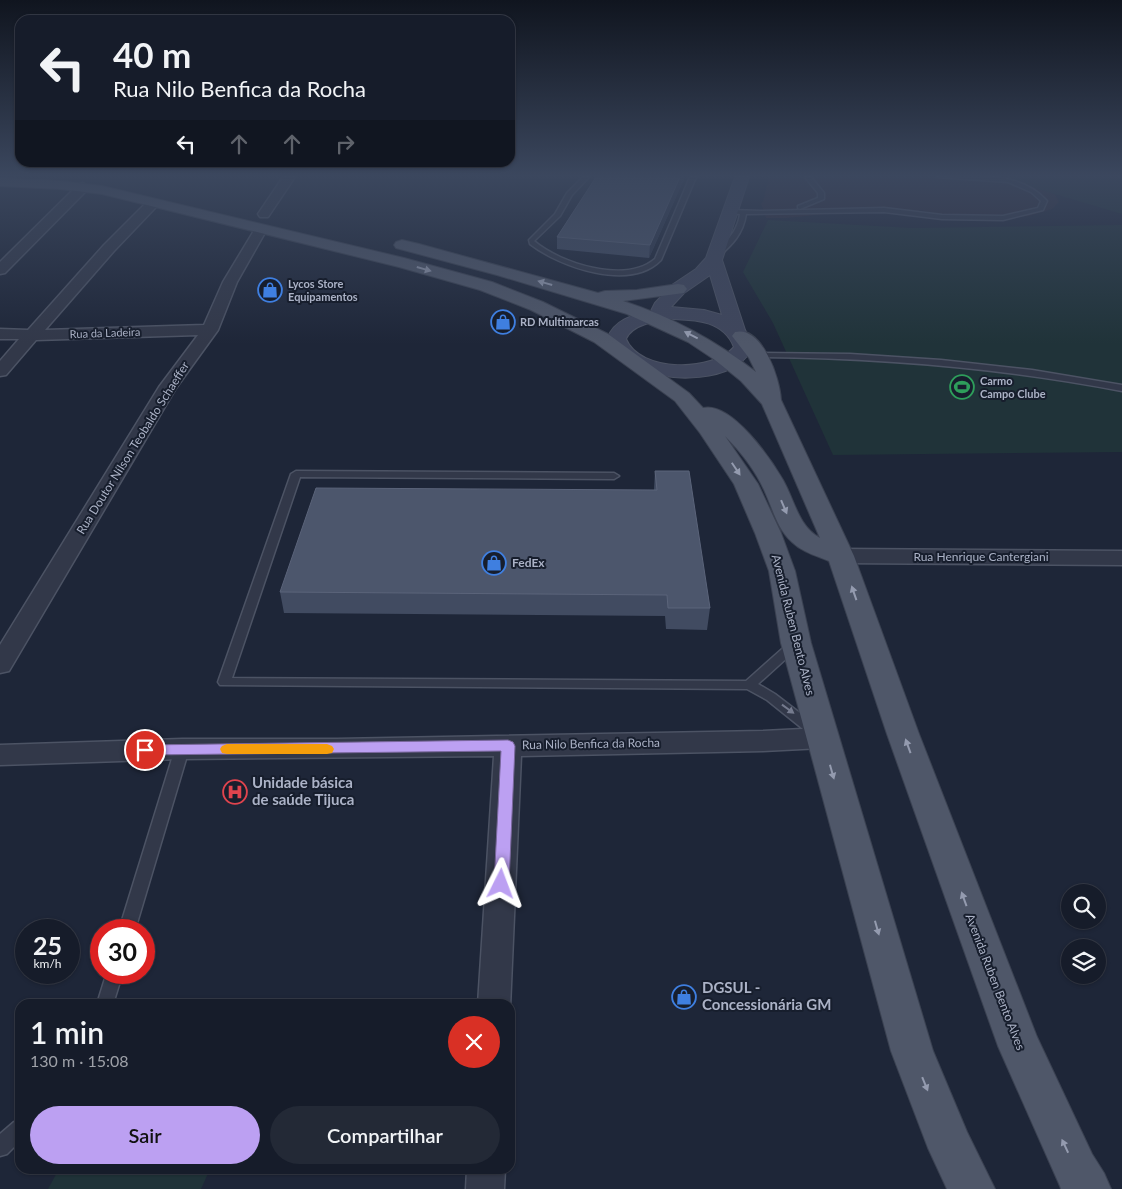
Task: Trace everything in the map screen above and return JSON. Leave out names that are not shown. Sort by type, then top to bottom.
[{"type":"main road","name":"Avenida Ruben Bento Alves","points":[[298,232],[486,286],[536,306],[578,326],[601,338],[631,358],[682,397],[709,429],[746,484],[768,533],[782,571],[796,643],[912,1051],[950,1148],[972,1189]]},
{"type":"main road","name":"Avenida Ruben Bento Alves","points":[[386,241],[443,254],[653,315],[696,338],[731,362],[759,386],[772,402],[841,556],[903,734],[1019,1046],[1076,1170],[1088,1189]]},
{"type":"main road","points":[[592,296],[637,295],[678,289]]},
{"type":"main road","points":[[733,329],[759,354],[770,385],[772,402]]},
{"type":"main road","points":[[682,397],[714,415],[736,435],[759,461],[797,533],[808,542],[841,556]]},
{"type":"street","points":[[0,270],[38,232]]},
{"type":"street","points":[[0,371],[30,335],[125,232]]},
{"type":"street","name":"Rua Doutor Nílson Teobaldo Schaeffer","points":[[0,665],[168,388],[210,330],[230,282],[256,232]]},
{"type":"street","points":[[653,315],[678,289],[702,273],[715,258],[726,232]]},
{"type":"street","points":[[715,258],[733,329]]},
{"type":"street","points":[[678,289],[697,298],[733,329],[744,346],[740,355],[731,362],[718,367],[685,371],[646,365],[631,358],[619,347],[617,338],[621,329],[626,325],[653,315],[691,314],[733,329]]},
{"type":"street","name":"Rua da Ladeira","points":[[0,334],[30,335],[210,330]]},
{"type":"street","name":"Rua Henrique Cantergiani","points":[[841,556],[1122,558]]},
{"type":"street","name":"Rua Nilo Benfica da Rocha","points":[[0,754],[182,749],[337,749],[754,742],[822,738]]},
{"type":"street","points":[[495,999],[508,746]]},
{"type":"street","points":[[485,1189],[486,1174]]},
{"type":"lane","points":[[539,232],[531,240],[532,243],[558,258],[590,269],[620,273],[638,271],[649,267],[658,260],[670,232]]},
{"type":"lane","points":[[759,354],[878,358],[1020,371],[1122,388]]},
{"type":"lane","points":[[614,476],[296,474],[224,682],[749,685],[790,711],[822,738]]},
{"type":"lane","points":[[749,685],[796,643]]},
{"type":"lane","points":[[130,919],[182,749]]},
{"type":"lane","points":[[106,999],[111,984]]},
{"type":"lane","points":[[0,1147],[15,1133]]},
{"type":"shaded area","name":"Carmo Campo Clube","points":[[762,232],[1122,232],[1122,452],[833,455],[773,323],[743,272]]},
{"type":"shaded area","points":[[56,1174],[208,1174],[201,1189],[48,1189]]},
{"type":"building","points":[[560,232],[656,232],[650,245],[557,237]]},
{"type":"building","points":[[655,471],[689,471],[710,608],[668,608],[667,595],[280,592],[316,488],[657,490]]},
{"type":"slow traffic","points":[[227,749],[327,749]]},
{"type":"place","name":"Lycos Store Equipamentos","points":[[270,290]]},
{"type":"place","name":"RD Multimarcas","points":[[503,322]]},
{"type":"place","name":"Carmo Campo Clube","points":[[962,387]]},
{"type":"place","name":"FedEx","points":[[494,563]]},
{"type":"place","name":"Unidade básica de saúde Tijuca","points":[[235,792]]},
{"type":"place","name":"DGSUL - Concessionária GM","points":[[684,997]]},
{"type":"route","points":[[145,750],[508,746],[501,884]]}]
